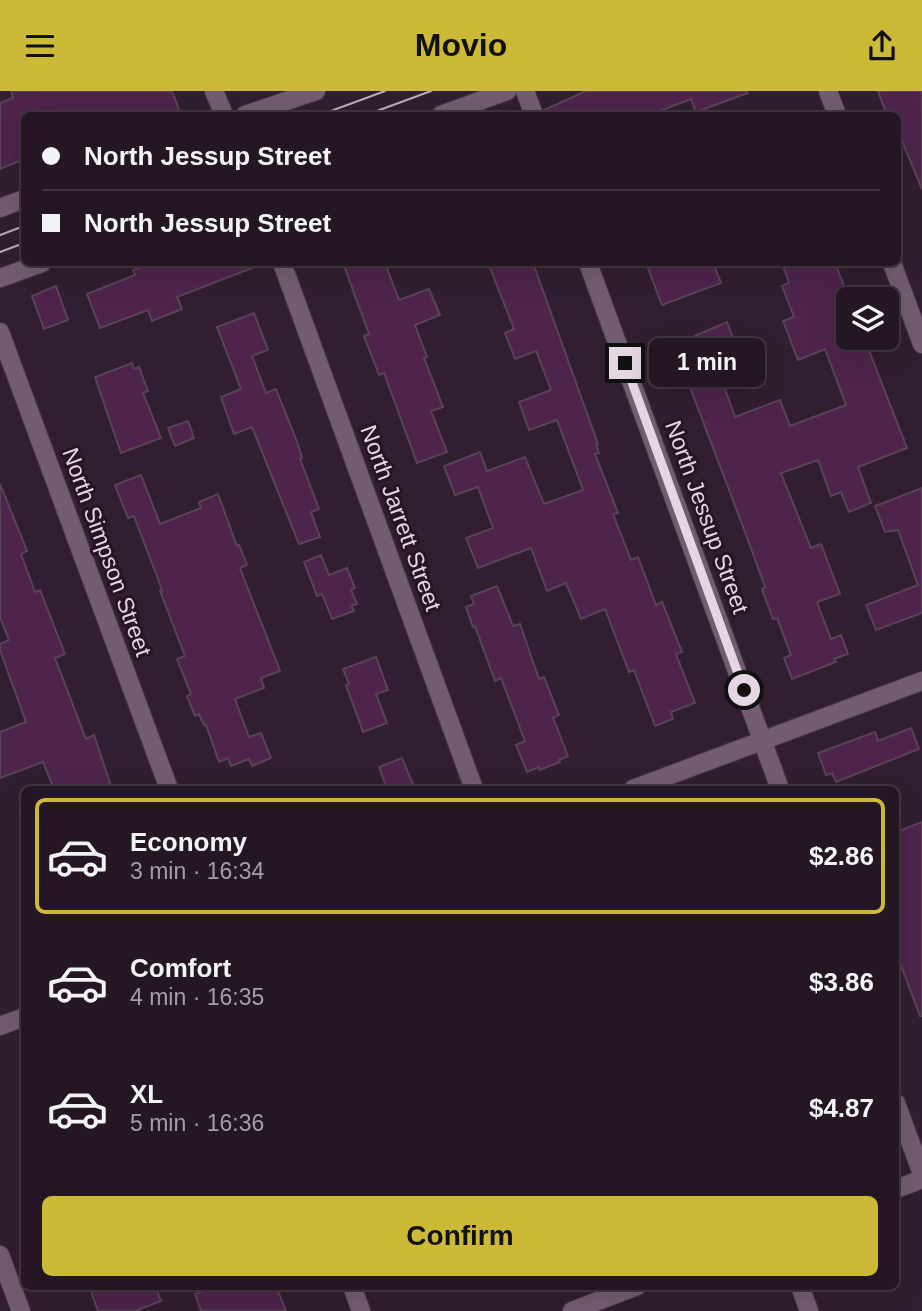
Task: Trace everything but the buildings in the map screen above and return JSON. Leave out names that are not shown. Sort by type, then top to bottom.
[{"type":"street","points":[[214,91],[223,112]]},
{"type":"street","points":[[254,112],[316,91]]},
{"type":"street","points":[[449,112],[507,91]]},
{"type":"street","points":[[525,91],[533,112]]},
{"type":"street","points":[[828,91],[837,112]]},
{"type":"street","points":[[0,208],[21,200]]},
{"type":"street","points":[[0,278],[34,266]]},
{"type":"street","name":"North Jarrett Street","points":[[283,266],[473,786]]},
{"type":"street","name":"North Jessup Street","points":[[589,266],[779,786]]},
{"type":"street","points":[[893,266],[922,344]]},
{"type":"street","name":"North Simpson Street","points":[[0,332],[168,786]]},
{"type":"street","points":[[641,786],[922,681]]},
{"type":"street","points":[[0,1026],[21,1018]]},
{"type":"street","points":[[899,1111],[922,1176],[899,1188]]},
{"type":"street","points":[[0,1255],[21,1311]]},
{"type":"street","points":[[353,1290],[361,1311]]},
{"type":"street","points":[[572,1311],[627,1290]]},
{"type":"street","points":[[801,1290],[809,1311]]},
{"type":"tram line","points":[[328,112],[385,91]]},
{"type":"tram line","points":[[374,112],[431,91]]},
{"type":"tram line","points":[[0,235],[21,227]]},
{"type":"tram line","points":[[0,252],[21,244]]},
{"type":"route","points":[[625,363],[744,690]]}]
